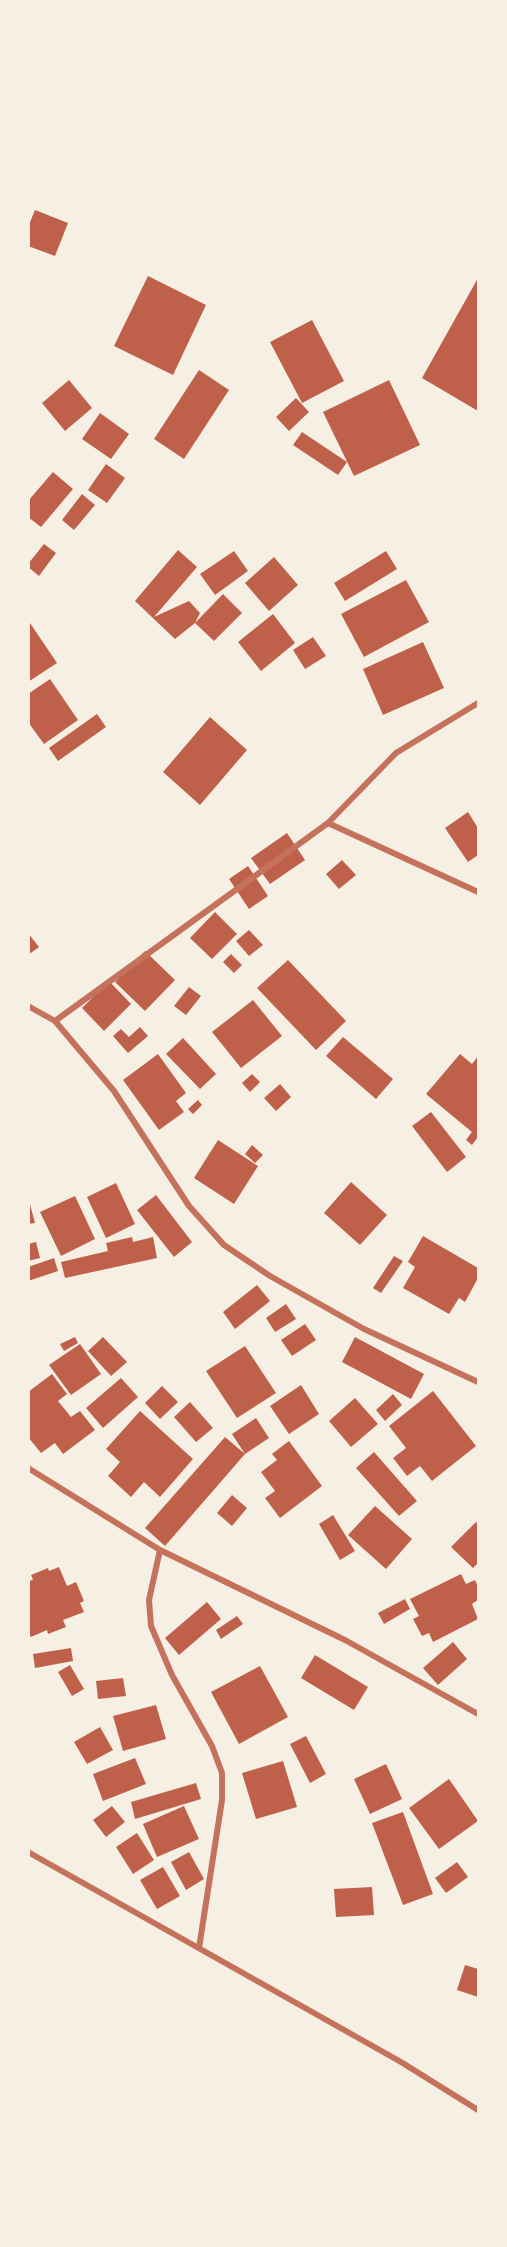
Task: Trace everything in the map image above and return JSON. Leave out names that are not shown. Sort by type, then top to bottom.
[{"type":"street","points":[[55,1021],[328,824],[396,753],[478,703]]},
{"type":"street","points":[[328,824],[478,892]]},
{"type":"street","points":[[28,1006],[55,1021],[114,1091],[189,1206],[224,1245],[270,1276],[364,1329],[478,1382]]},
{"type":"street","points":[[28,1468],[160,1550],[345,1640],[478,1714]]},
{"type":"street","points":[[160,1550],[149,1600],[151,1626],[172,1675],[212,1746],[222,1773],[222,1800],[199,1948]]},
{"type":"street","points":[[28,1852],[401,2062],[478,2110]]},
{"type":"building","points":[[35,210],[68,223],[55,256],[28,246],[28,227]]},
{"type":"building","points":[[148,276],[206,305],[173,375],[114,346]]},
{"type":"building","points":[[478,278],[478,411],[422,378]]},
{"type":"building","points":[[312,320],[344,381],[302,403],[270,342]]},
{"type":"building","points":[[199,370],[229,390],[184,459],[154,439]]},
{"type":"building","points":[[69,380],[92,408],[65,431],[42,403]]},
{"type":"building","points":[[389,380],[420,445],[354,476],[323,412]]},
{"type":"building","points":[[296,398],[309,412],[289,431],[276,417]]},
{"type":"building","points":[[100,413],[129,434],[111,459],[82,439]]},
{"type":"building","points":[[302,432],[347,462],[338,475],[293,445]]},
{"type":"building","points":[[106,464],[125,478],[107,503],[88,490]]},
{"type":"building","points":[[53,472],[73,489],[41,527],[28,517],[28,501]]},
{"type":"building","points":[[82,494],[95,505],[74,530],[62,520]]},
{"type":"building","points":[[44,544],[56,553],[39,576],[28,567],[28,564]]},
{"type":"building","points":[[178,550],[197,567],[154,617],[189,601],[200,613],[195,623],[175,639],[135,601]]},
{"type":"building","points":[[234,551],[248,571],[215,595],[200,574]]},
{"type":"building","points":[[386,551],[397,569],[345,601],[334,583]]},
{"type":"building","points":[[274,557],[298,585],[269,611],[245,583]]},
{"type":"building","points":[[406,580],[429,622],[364,657],[341,614]]},
{"type":"building","points":[[223,594],[242,613],[214,641],[195,623]]},
{"type":"building","points":[[273,614],[295,643],[261,671],[238,642]]},
{"type":"building","points":[[28,620],[57,663],[28,682]]},
{"type":"building","points":[[313,637],[326,656],[305,669],[293,650]]},
{"type":"building","points":[[423,642],[444,688],[383,715],[363,669]]},
{"type":"building","points":[[50,679],[78,720],[44,744],[28,722],[28,694]]},
{"type":"building","points":[[97,714],[106,727],[58,761],[49,748]]},
{"type":"building","points":[[210,717],[247,750],[200,805],[163,772]]},
{"type":"building","points":[[468,812],[478,828],[478,855],[468,862],[445,828]]},
{"type":"building","points":[[287,833],[305,860],[270,884],[251,858]]},
{"type":"building","points":[[342,860],[356,875],[339,889],[326,874]]},
{"type":"building","points":[[248,866],[268,896],[249,909],[229,879]]},
{"type":"building","points":[[215,912],[237,934],[212,959],[190,938]]},
{"type":"building","points":[[249,930],[263,945],[249,956],[236,941]]},
{"type":"building","points":[[28,933],[39,947],[28,955]]},
{"type":"building","points":[[145,951],[175,980],[145,1011],[115,982]]},
{"type":"building","points":[[231,954],[242,965],[234,973],[223,962]]},
{"type":"building","points":[[288,960],[346,1021],[316,1050],[257,988]]},
{"type":"building","points":[[109,981],[131,1004],[104,1031],[82,1008]]},
{"type":"building","points":[[189,987],[201,996],[186,1015],[174,1006]]},
{"type":"building","points":[[253,1000],[282,1036],[241,1068],[212,1032]]},
{"type":"building","points":[[140,1027],[148,1036],[128,1053],[113,1036],[121,1029],[129,1037]]},
{"type":"building","points":[[343,1037],[393,1079],[376,1099],[326,1056]]},
{"type":"building","points":[[183,1038],[216,1074],[200,1089],[166,1054]]},
{"type":"building","points":[[158,1054],[186,1093],[176,1101],[184,1112],[159,1130],[123,1080]]},
{"type":"building","points":[[460,1054],[472,1064],[478,1056],[478,1137],[472,1145],[466,1140],[472,1132],[426,1094]]},
{"type":"building","points":[[252,1074],[260,1082],[250,1092],[242,1083]]},
{"type":"building","points":[[280,1084],[291,1097],[276,1111],[264,1098]]},
{"type":"building","points":[[198,1100],[202,1105],[193,1114],[188,1109]]},
{"type":"building","points":[[431,1112],[466,1157],[447,1172],[412,1126]]},
{"type":"building","points":[[218,1140],[258,1166],[234,1204],[194,1178]]},
{"type":"building","points":[[252,1145],[263,1155],[255,1163],[245,1154]]},
{"type":"building","points":[[351,1182],[387,1215],[360,1245],[324,1213]]},
{"type":"building","points":[[116,1183],[135,1224],[106,1238],[87,1197]]},
{"type":"building","points":[[156,1195],[192,1242],[174,1257],[137,1210]]},
{"type":"building","points":[[75,1196],[95,1239],[61,1256],[40,1212]]},
{"type":"building","points":[[28,1197],[35,1223],[28,1224]]},
{"type":"building","points":[[423,1236],[478,1268],[478,1278],[465,1302],[459,1298],[449,1314],[403,1288],[415,1267],[408,1262]]},
{"type":"building","points":[[132,1237],[133,1242],[153,1237],[157,1258],[65,1278],[61,1262],[108,1251],[106,1243]]},
{"type":"building","points":[[36,1242],[40,1258],[28,1261],[28,1244]]},
{"type":"building","points":[[394,1256],[403,1261],[381,1293],[373,1288]]},
{"type":"building","points":[[54,1258],[58,1271],[28,1281],[28,1267]]},
{"type":"building","points":[[257,1285],[270,1301],[235,1329],[223,1312]]},
{"type":"building","points":[[286,1304],[296,1319],[275,1332],[266,1318]]},
{"type":"building","points":[[305,1324],[316,1340],[292,1356],[281,1340]]},
{"type":"building","points":[[75,1337],[78,1343],[64,1351],[60,1344]]},
{"type":"building","points":[[103,1337],[127,1362],[111,1376],[88,1351]]},
{"type":"building","points":[[355,1337],[424,1374],[411,1399],[342,1362]]},
{"type":"building","points":[[80,1344],[101,1374],[71,1395],[49,1365]]},
{"type":"building","points":[[245,1346],[276,1393],[237,1418],[206,1371]]},
{"type":"building","points":[[52,1374],[67,1394],[58,1401],[71,1417],[80,1411],[95,1430],[63,1454],[55,1443],[41,1453],[28,1437],[28,1392]]},
{"type":"building","points":[[121,1378],[138,1397],[103,1428],[86,1408]]},
{"type":"building","points":[[301,1385],[319,1414],[289,1434],[270,1406]]},
{"type":"building","points":[[162,1386],[178,1402],[160,1419],[145,1403]]},
{"type":"building","points":[[433,1391],[476,1446],[432,1481],[420,1466],[407,1476],[393,1458],[406,1448],[389,1426]]},
{"type":"building","points":[[393,1394],[402,1405],[385,1421],[376,1410]]},
{"type":"building","points":[[355,1398],[378,1424],[351,1447],[329,1421]]},
{"type":"building","points":[[190,1402],[213,1428],[196,1442],[174,1417]]},
{"type":"building","points":[[140,1411],[193,1459],[160,1497],[144,1482],[131,1497],[108,1476],[120,1462],[106,1449]]},
{"type":"building","points":[[256,1418],[269,1438],[245,1454],[232,1434]]},
{"type":"building","points":[[225,1437],[245,1454],[165,1546],[145,1528]]},
{"type":"building","points":[[289,1441],[322,1486],[280,1518],[265,1498],[275,1491],[261,1472],[277,1460],[272,1454]]},
{"type":"building","points":[[374,1452],[417,1501],[399,1516],[356,1468]]},
{"type":"building","points":[[232,1495],[247,1508],[232,1526],[217,1513]]},
{"type":"building","points":[[375,1506],[412,1539],[386,1569],[348,1535]]},
{"type":"building","points":[[333,1515],[355,1551],[340,1560],[319,1524]]},
{"type":"building","points":[[476,1522],[478,1524],[478,1563],[473,1568],[451,1547]]},
{"type":"building","points":[[59,1567],[67,1586],[76,1582],[84,1601],[80,1603],[84,1612],[63,1620],[66,1627],[48,1634],[47,1630],[31,1637],[28,1631],[28,1581],[33,1580],[31,1575],[48,1568],[49,1571]]},
{"type":"building","points":[[461,1574],[466,1584],[475,1580],[478,1587],[478,1600],[472,1604],[478,1619],[433,1642],[429,1633],[422,1636],[413,1619],[419,1616],[410,1599]]},
{"type":"building","points":[[405,1599],[410,1609],[384,1624],[378,1613]]},
{"type":"building","points":[[207,1602],[221,1619],[179,1655],[165,1638]]},
{"type":"building","points":[[237,1616],[243,1624],[221,1639],[216,1630]]},
{"type":"building","points":[[453,1642],[467,1659],[438,1685],[423,1668]]},
{"type":"building","points":[[71,1648],[73,1661],[35,1668],[33,1654]]},
{"type":"building","points":[[315,1655],[368,1687],[354,1710],[301,1678]]},
{"type":"building","points":[[70,1665],[84,1689],[72,1696],[58,1672]]},
{"type":"building","points":[[260,1666],[288,1717],[239,1744],[211,1692]]},
{"type":"building","points":[[123,1678],[126,1696],[98,1699],[96,1681]]},
{"type":"building","points":[[156,1705],[166,1739],[123,1751],[113,1716]]},
{"type":"building","points":[[100,1727],[113,1750],[87,1764],[74,1742]]},
{"type":"building","points":[[306,1736],[326,1774],[310,1783],[290,1744]]},
{"type":"building","points":[[135,1758],[146,1784],[103,1801],[93,1774]]},
{"type":"building","points":[[283,1761],[297,1807],[256,1819],[242,1773]]},
{"type":"building","points":[[386,1764],[402,1799],[370,1814],[354,1779]]},
{"type":"building","points":[[449,1779],[478,1821],[439,1849],[409,1808]]},
{"type":"building","points":[[196,1783],[201,1799],[135,1819],[131,1802]]},
{"type":"building","points":[[112,1806],[125,1822],[106,1837],[93,1820]]},
{"type":"building","points":[[184,1806],[199,1839],[157,1857],[143,1824]]},
{"type":"building","points":[[403,1812],[433,1894],[403,1905],[372,1823]]},
{"type":"building","points":[[137,1833],[154,1860],[133,1874],[116,1847]]},
{"type":"building","points":[[189,1852],[204,1879],[186,1890],[171,1862]]},
{"type":"building","points":[[457,1862],[468,1877],[446,1893],[435,1878]]},
{"type":"building","points":[[163,1867],[180,1896],[157,1909],[140,1880]]},
{"type":"building","points":[[372,1887],[374,1915],[336,1917],[334,1889]]},
{"type":"building","points":[[465,1965],[478,1969],[478,1997],[457,1990]]}]
